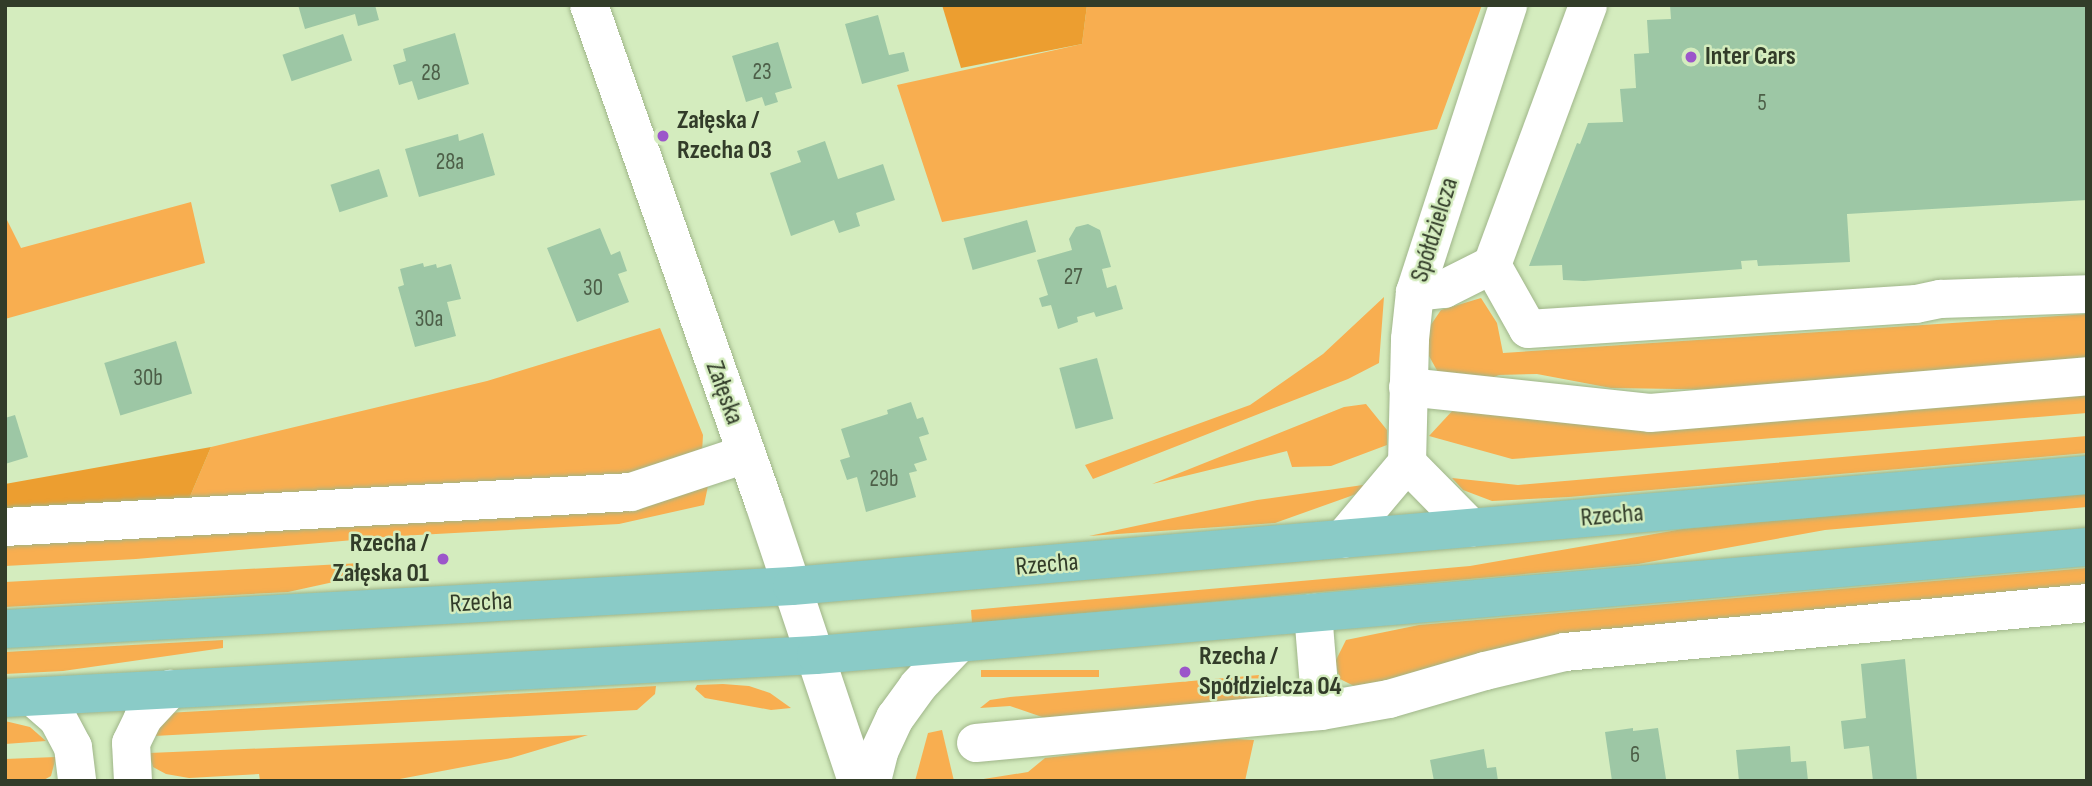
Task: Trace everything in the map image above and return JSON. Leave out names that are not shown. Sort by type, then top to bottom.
[{"type":"main road","name":"Rzecha","points":[[5,629],[792,586],[2087,475]]},
{"type":"main road","points":[[19,697],[816,655],[2087,547]]},
{"type":"street","name":"Załęska","points":[[589,5],[747,454],[857,781]]},
{"type":"street","name":"Spółdzielcza","points":[[1407,463],[1408,387],[1415,292],[1508,5]]},
{"type":"street","points":[[1415,292],[1444,289],[1492,265],[1588,5]]},
{"type":"street","points":[[1492,265],[1528,329],[1916,304],[1940,299],[2087,294]]},
{"type":"street","points":[[1408,387],[1650,413],[2087,376]]},
{"type":"street","points":[[5,527],[631,492],[747,454]]},
{"type":"street","points":[[1343,539],[1407,463],[1471,528]]},
{"type":"street","points":[[976,743],[1321,711],[1389,699],[1485,671],[1565,652],[2087,603]]},
{"type":"street","points":[[1313,613],[1321,711]]},
{"type":"street","points":[[872,781],[879,752],[895,719],[918,686],[958,643]]},
{"type":"street","points":[[133,781],[131,743],[143,718],[170,689]]},
{"type":"street","points":[[19,697],[58,719],[73,747],[77,781]]},
{"type":"shaded area","points":[[942,5],[1087,5],[1082,44],[961,68]]},
{"type":"shaded area","points":[[1087,5],[1482,5],[1437,129],[942,222],[897,85],[1082,44]]},
{"type":"shaded area","points":[[191,202],[205,263],[5,319],[5,216],[21,248]]},
{"type":"shaded area","points":[[1384,297],[1379,363],[1348,379],[1093,479],[1085,465],[1250,405],[1323,354]]},
{"type":"shaded area","points":[[1481,298],[1497,323],[1503,353],[2087,314],[2087,361],[1744,390],[1611,388],[1537,374],[1499,375],[1477,383],[1444,383],[1429,356],[1426,332],[1441,310]]},
{"type":"shaded area","points":[[660,328],[703,435],[702,453],[641,473],[186,506],[211,447],[487,381]]},
{"type":"shaded area","points":[[2087,389],[2087,413],[1512,459],[1429,436],[1454,409]]},
{"type":"shaded area","points":[[1366,404],[1387,430],[1387,445],[1331,466],[1292,467],[1287,451],[1152,484],[1344,407]]},
{"type":"shaded area","points":[[2087,436],[2087,453],[1569,497],[1492,501],[1463,490],[1452,478],[1518,485]]},
{"type":"shaded area","points":[[211,447],[186,506],[5,514],[5,484]]},
{"type":"shaded area","points":[[709,481],[704,505],[619,524],[399,536],[136,559],[5,566],[5,534]]},
{"type":"shaded area","points":[[1363,485],[1362,492],[1275,523],[1089,536],[1257,500]]},
{"type":"shaded area","points":[[2087,493],[2087,507],[1825,530],[1638,564],[972,623],[971,610],[1470,566],[1683,529]]},
{"type":"shaded area","points":[[361,563],[361,576],[288,592],[5,607],[5,582]]},
{"type":"shaded area","points":[[2087,568],[2087,589],[1356,687],[1340,679],[1335,662],[1346,640],[1419,625]]},
{"type":"shaded area","points":[[223,640],[223,648],[63,671],[5,674],[5,652]]},
{"type":"shaded area","points":[[981,670],[1099,670],[1099,677],[981,677]]},
{"type":"shaded area","points":[[1259,675],[1268,696],[1263,701],[1045,718],[1010,706],[980,708],[990,700],[1010,697]]},
{"type":"shaded area","points":[[697,685],[749,686],[770,693],[791,708],[771,710],[705,698],[695,689]]},
{"type":"shaded area","points":[[656,686],[655,694],[637,710],[154,736],[166,713]]},
{"type":"shaded area","points":[[5,721],[30,727],[46,741],[5,744]]},
{"type":"shaded area","points":[[942,730],[954,781],[915,781],[928,733]]},
{"type":"shaded area","points":[[588,735],[511,758],[389,781],[260,781],[259,774],[189,778],[166,774],[153,767],[149,753]]},
{"type":"shaded area","points":[[1216,738],[1254,740],[1245,781],[971,781],[1028,772],[1045,758]]},
{"type":"shaded area","points":[[56,757],[51,776],[42,781],[5,781],[5,759]]},
{"type":"building","points":[[298,5],[375,5],[379,20],[358,26],[355,14],[305,29]]},
{"type":"building","points":[[1670,5],[2087,5],[2087,200],[1847,214],[1850,262],[1758,266],[1757,260],[1741,261],[1742,269],[1584,281],[1563,280],[1562,265],[1529,266],[1577,143],[1580,144],[1588,123],[1623,122],[1620,89],[1636,88],[1634,54],[1649,53],[1647,20],[1671,19]]},
{"type":"building","points":[[878,15],[889,55],[904,52],[909,71],[862,84],[845,24]]},
{"type":"building","points":[[455,33],[469,84],[418,100],[412,81],[399,85],[393,65],[406,61],[403,49]]},
{"type":"building","points":[[343,34],[352,60],[292,81],[282,55]]},
{"type":"building","points":[[778,42],[792,88],[775,93],[778,102],[765,106],[762,97],[746,102],[732,56]]},
{"type":"building","points":[[483,133],[495,175],[419,197],[405,149],[458,134],[459,141]]},
{"type":"building","points":[[825,141],[838,179],[883,164],[895,200],[856,213],[860,226],[839,233],[834,220],[791,236],[770,173],[801,162],[797,151]]},
{"type":"building","points":[[379,169],[388,197],[339,212],[330,185]]},
{"type":"building","points":[[1027,220],[1036,252],[973,270],[964,238]]},
{"type":"building","points":[[1088,224],[1100,230],[1111,267],[1102,269],[1107,288],[1116,285],[1123,309],[1096,317],[1094,312],[1077,317],[1078,322],[1058,329],[1051,305],[1042,307],[1039,298],[1048,295],[1037,260],[1072,250],[1069,239],[1076,227]]},
{"type":"building","points":[[600,228],[611,255],[620,251],[627,271],[618,274],[629,302],[577,322],[547,248]]},
{"type":"building","points":[[423,263],[424,267],[436,264],[437,268],[451,264],[461,299],[447,302],[456,336],[415,347],[398,287],[404,285],[400,269]]},
{"type":"building","points":[[176,341],[192,394],[120,416],[104,363]]},
{"type":"building","points":[[1097,358],[1113,419],[1076,429],[1059,368]]},
{"type":"building","points":[[911,402],[917,419],[923,417],[929,434],[919,437],[927,460],[914,464],[917,471],[909,473],[916,497],[866,512],[857,477],[847,480],[840,460],[850,457],[841,429],[888,414],[887,410]]},
{"type":"building","points":[[15,415],[28,457],[5,464],[5,418]]},
{"type":"building","points":[[1905,659],[1917,781],[1873,781],[1869,746],[1844,749],[1841,721],[1866,718],[1861,664]]},
{"type":"building","points":[[1633,728],[1633,731],[1658,728],[1666,779],[1612,781],[1605,732]]},
{"type":"building","points":[[1790,746],[1791,762],[1806,761],[1808,781],[1739,781],[1736,750]]},
{"type":"building","points":[[1484,749],[1487,768],[1496,767],[1498,781],[1434,781],[1430,760]]},
{"type":"place","name":"Inter Cars","points":[[1691,57]]},
{"type":"place","name":"Załęska / Rzecha 03","points":[[663,136]]},
{"type":"place","name":"Rzecha / Załęska 01","points":[[443,559]]},
{"type":"place","name":"Rzecha / Spółdzielcza 04","points":[[1185,672]]}]
